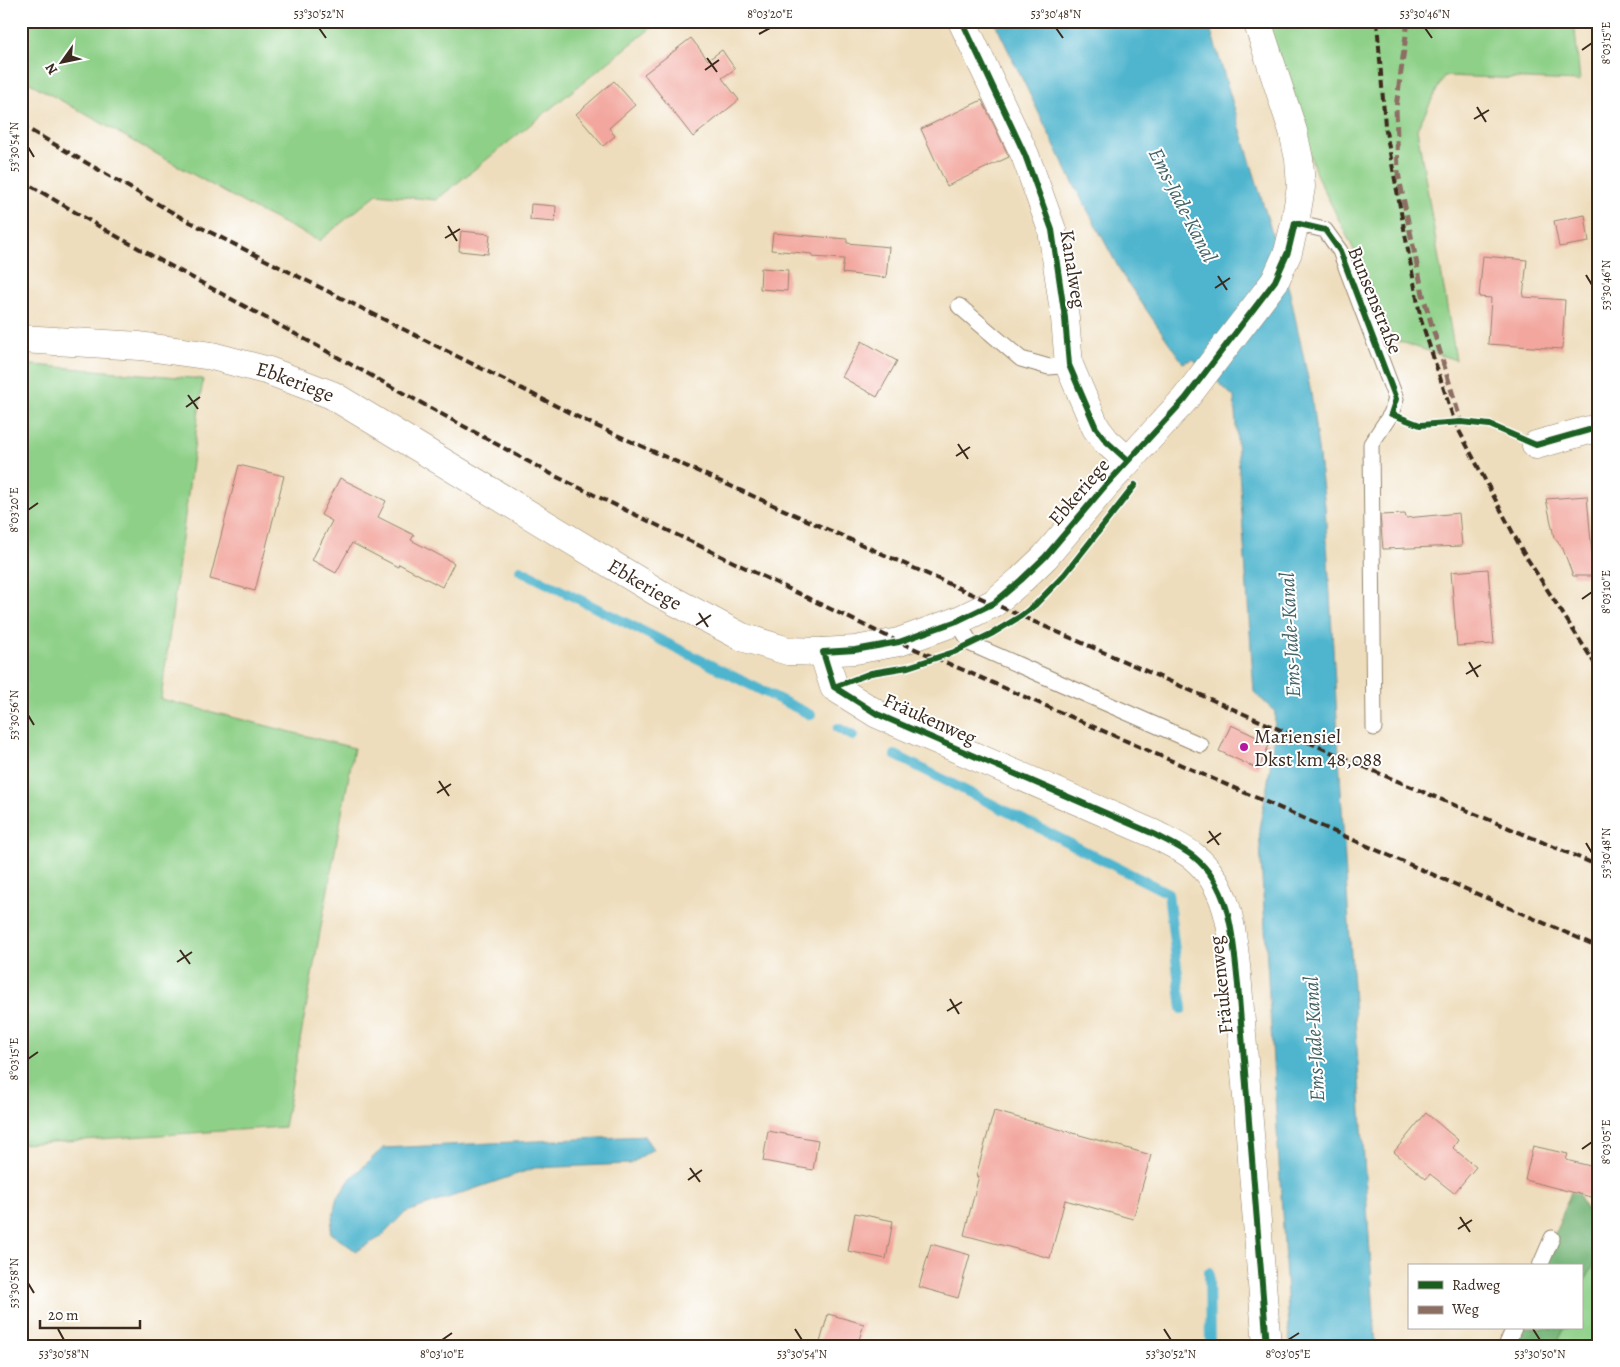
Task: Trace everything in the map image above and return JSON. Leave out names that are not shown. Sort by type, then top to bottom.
[{"type":"street","name":"Kanalweg","points":[[962,21],[1025,155],[1052,230],[1070,365],[1096,428],[1106,441],[1128,461]]},
{"type":"street","points":[[1257,21],[1293,131],[1300,159],[1301,187],[1295,222]]},
{"type":"street","name":"Ebkeriege","points":[[21,339],[140,346],[212,356],[269,371],[332,394],[657,592],[742,638],[788,651],[823,652],[855,650],[899,642],[957,621],[994,603],[1045,557],[1128,461],[1185,399],[1275,281],[1288,252],[1295,222]]},
{"type":"street","points":[[1536,446],[1589,430],[1599,430]]},
{"type":"street","name":"Fräukenweg","points":[[823,652],[834,687],[877,714],[1154,834],[1194,857],[1218,885],[1232,928],[1267,1346]]},
{"type":"lane","name":"Bunsenstraße","points":[[1295,222],[1325,230],[1340,251],[1396,399],[1391,414],[1370,444],[1374,728]]},
{"type":"lane","points":[[959,306],[1021,359],[1049,368],[1070,365]]},
{"type":"lane","points":[[957,621],[970,644],[1201,745]]},
{"type":"lane","points":[[1541,1264],[1552,1238]]},
{"type":"lane","points":[[1506,1346],[1513,1330]]},
{"type":"green space","points":[[21,21],[660,21],[436,200],[377,194],[319,241],[253,208],[21,78]]},
{"type":"green space","points":[[1267,21],[1574,21],[1580,81],[1444,76],[1417,129],[1456,360],[1394,340],[1359,260],[1316,174]]},
{"type":"green space","points":[[21,364],[203,379],[161,699],[354,748],[284,1127],[21,1144]]},
{"type":"green space","points":[[1574,1184],[1599,1238],[1599,1252],[1582,1288],[1582,1264],[1544,1264]]},
{"type":"green space","points":[[1599,1252],[1599,1346],[1556,1346],[1563,1330],[1582,1330],[1582,1288]]},
{"type":"green space","points":[[1518,1330],[1563,1330],[1556,1346],[1512,1346]]},
{"type":"water","name":"Ems-Jade-Kanal","points":[[994,21],[1208,21],[1290,293],[1311,393],[1325,506],[1345,861],[1376,1346],[1290,1346],[1259,828],[1270,771],[1275,712],[1254,692],[1234,397],[1193,359],[1183,363],[1123,276],[1072,181]]},
{"type":"water","points":[[644,1136],[653,1149],[630,1164],[535,1168],[404,1213],[381,1237],[356,1251],[330,1233],[336,1200],[351,1178],[383,1148]]},
{"type":"building","points":[[691,38],[708,60],[722,50],[735,69],[722,78],[739,100],[693,137],[644,74]]},
{"type":"building","points":[[614,81],[635,105],[609,128],[615,136],[603,146],[576,114]]},
{"type":"building","points":[[982,100],[1009,157],[947,186],[921,129]]},
{"type":"building","points":[[531,204],[556,206],[555,222],[530,220]]},
{"type":"building","points":[[1585,215],[1589,242],[1559,247],[1554,221]]},
{"type":"building","points":[[461,231],[490,234],[488,254],[459,251]]},
{"type":"building","points":[[773,233],[847,239],[847,243],[889,247],[886,278],[842,273],[844,259],[812,257],[812,254],[771,250]]},
{"type":"building","points":[[1483,256],[1527,260],[1523,297],[1565,300],[1562,349],[1488,344],[1491,298],[1479,297]]},
{"type":"building","points":[[761,268],[788,270],[787,291],[760,289]]},
{"type":"building","points":[[862,341],[897,361],[877,397],[842,377]]},
{"type":"building","points":[[239,465],[284,476],[255,591],[210,579]]},
{"type":"building","points":[[340,478],[386,501],[378,517],[414,535],[411,540],[454,563],[442,587],[399,564],[398,567],[352,543],[336,573],[312,560],[332,521],[321,515]]},
{"type":"building","points":[[1587,496],[1594,576],[1573,576],[1563,549],[1554,537],[1546,499]]},
{"type":"building","points":[[1459,513],[1462,546],[1383,549],[1380,515],[1405,514],[1406,518]]},
{"type":"building","points":[[1488,569],[1494,644],[1457,646],[1451,572]]},
{"type":"building","name":"Mariensiel Dkst km 48,088","points":[[1231,725],[1270,743],[1258,769],[1219,751]]},
{"type":"building","points":[[994,1111],[1151,1155],[1133,1219],[1065,1200],[1050,1258],[964,1235],[979,1176],[976,1176]]},
{"type":"building","points":[[1426,1113],[1458,1140],[1453,1148],[1476,1167],[1454,1193],[1430,1174],[1426,1179],[1394,1152]]},
{"type":"building","points":[[768,1131],[818,1140],[813,1170],[763,1161]]},
{"type":"building","points":[[1533,1146],[1568,1154],[1566,1160],[1598,1168],[1591,1197],[1525,1180]]},
{"type":"building","points":[[855,1213],[893,1221],[886,1259],[848,1251]]},
{"type":"building","points":[[931,1244],[970,1255],[958,1298],[919,1287]]},
{"type":"building","points":[[828,1314],[864,1324],[857,1346],[819,1346]]},
{"type":"waterway","points":[[520,570],[811,715]]},
{"type":"waterway","points":[[838,728],[853,736]]},
{"type":"waterway","points":[[895,755],[1168,893],[1182,1009]]},
{"type":"waterway","points":[[1209,1272],[1210,1346]]},
{"type":"railway","points":[[1377,21],[1385,126],[1421,320],[1455,423],[1523,552],[1599,670]]},
{"type":"railway","points":[[21,125],[184,219],[592,424],[1383,775],[1599,866]]},
{"type":"railway","points":[[21,180],[107,231],[553,475],[899,642],[1599,947]]},
{"type":"marked path","points":[[1408,21],[1396,107],[1398,173],[1424,299],[1461,422]]},
{"type":"cycle path","points":[[962,21],[1025,155],[1052,230],[1065,318],[1069,365],[1096,428],[1106,441],[1128,461]]},
{"type":"cycle path","points":[[1267,1346],[1238,985],[1232,933],[1223,899],[1216,884],[1207,870],[1194,857],[1154,834],[877,714],[834,687],[823,652],[855,650],[899,642],[957,621],[994,603],[1021,580],[1045,557],[1105,486],[1185,399],[1275,281],[1288,252],[1295,223],[1325,230],[1340,251],[1396,399],[1391,414],[1420,425],[1461,422],[1490,425],[1536,445],[1589,430],[1599,430]]},
{"type":"cycle path","points":[[834,687],[871,673],[908,667],[954,652],[993,633],[1021,616],[1035,605],[1065,574],[1135,485]]},
{"type":"place","name":"Mariensiel Dkst km 48,088","points":[[1244,747]]}]
